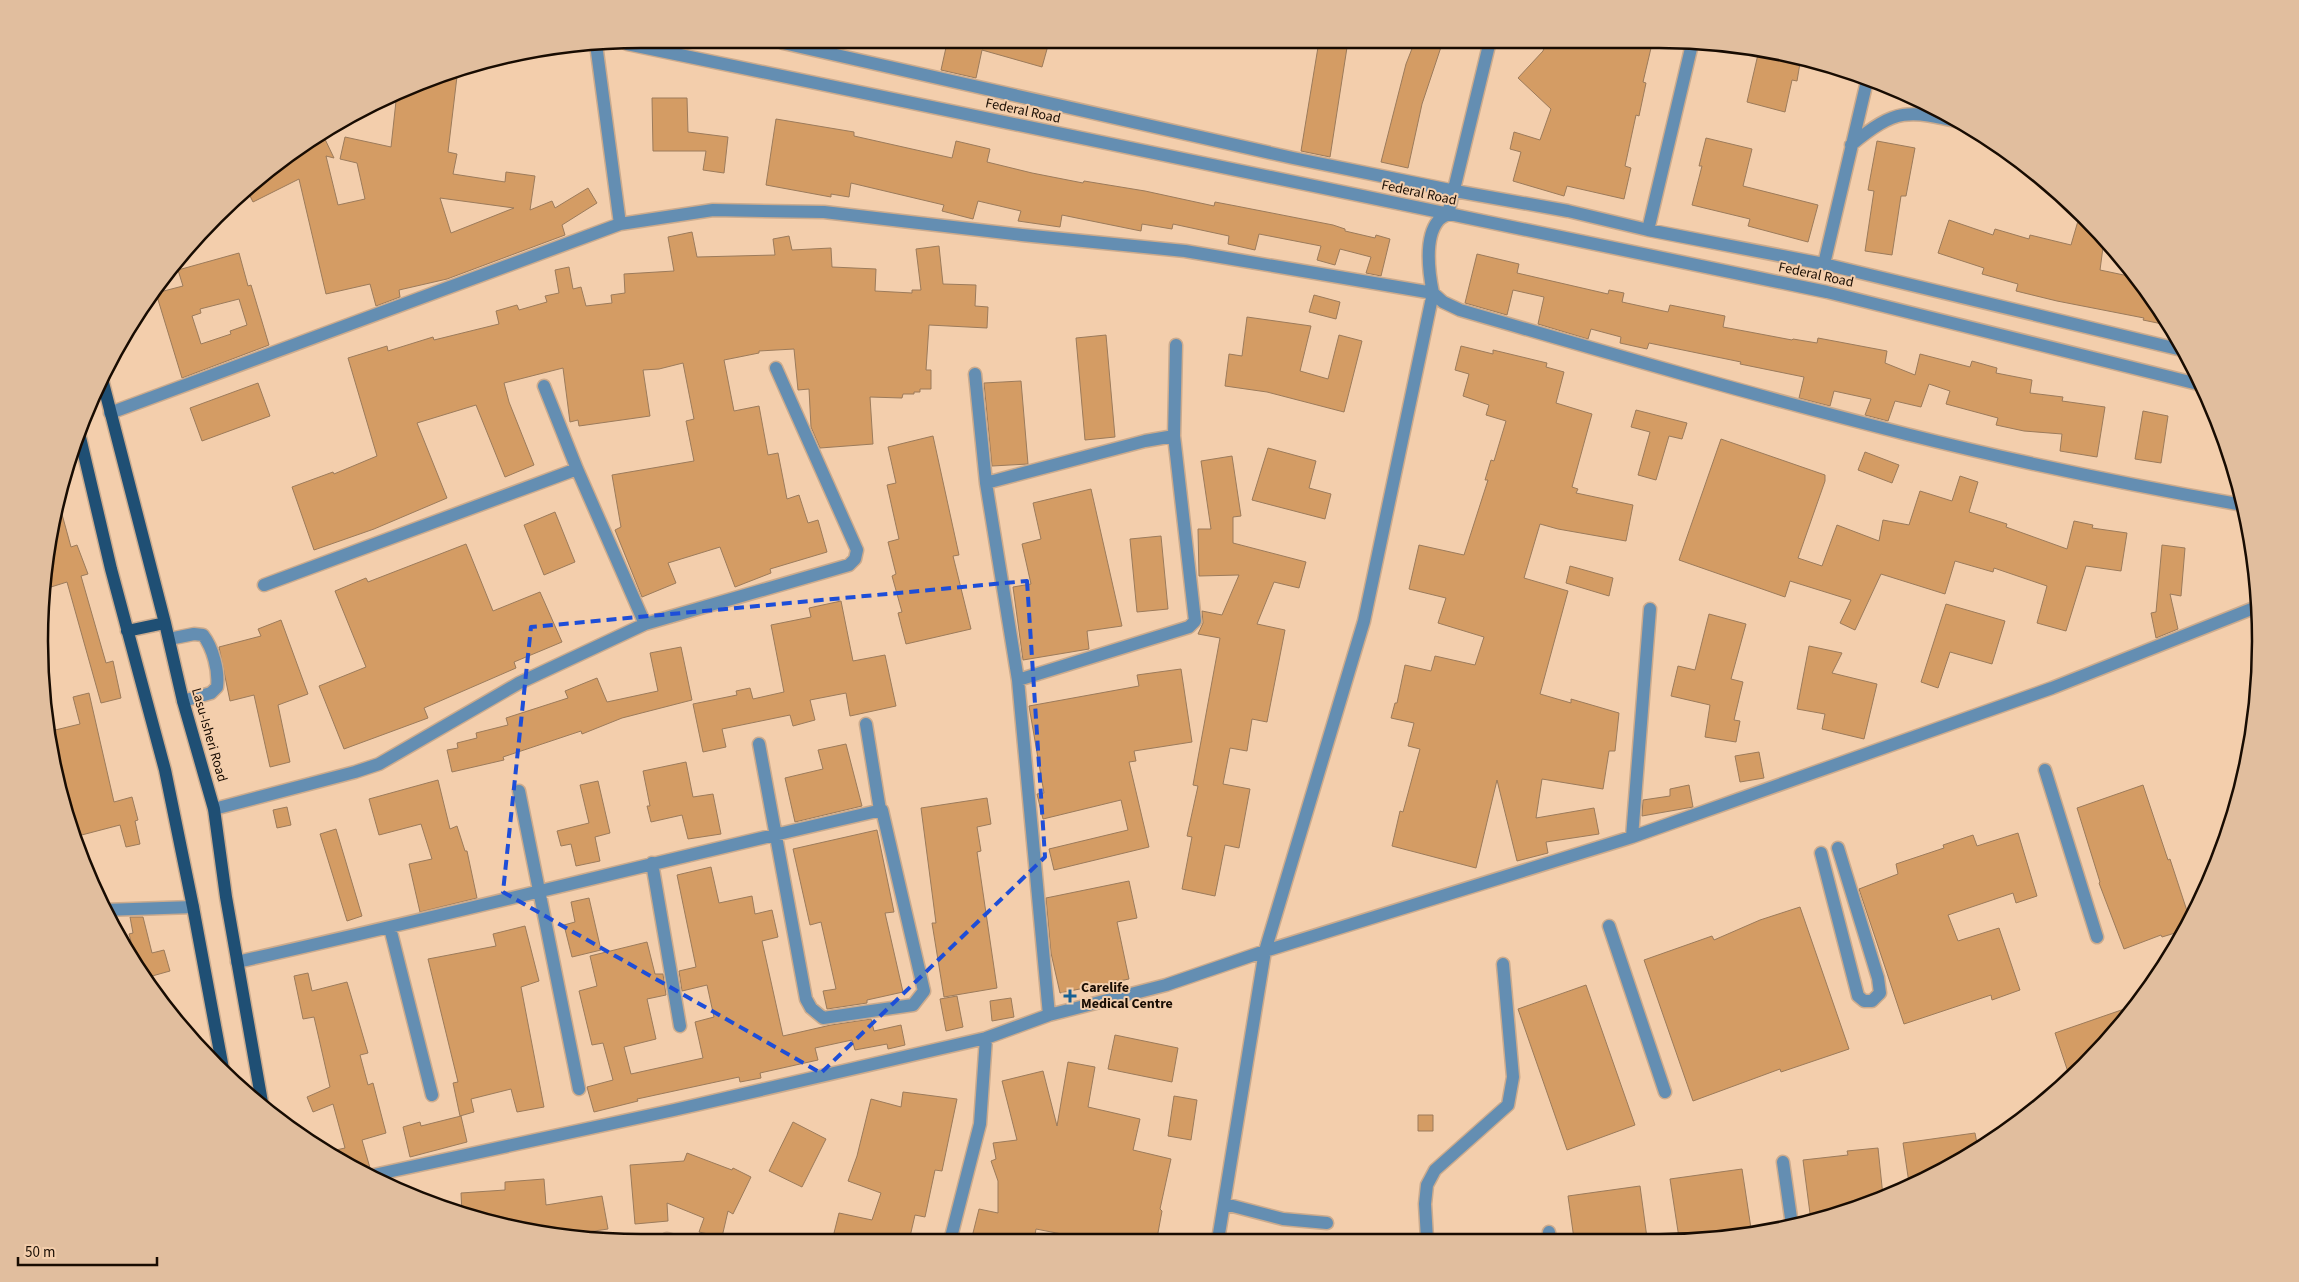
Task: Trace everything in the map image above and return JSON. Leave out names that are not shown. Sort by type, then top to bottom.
[{"type":"main road","name":"Lasu-Isheri Road","points":[[104,389],[169,639],[182,701],[214,809],[226,897],[262,1097]]},
{"type":"main road","points":[[82,443],[165,770],[194,907],[219,1059]]},
{"type":"main road","points":[[128,631],[165,623]]},
{"type":"street","name":"Federal Road","points":[[646,48],[1826,292],[2192,382]]},
{"type":"street","name":"Federal Road","points":[[815,48],[1175,132],[1455,191],[1568,211],[1648,230],[1824,264],[2174,348]]},
{"type":"street","points":[[1219,1234],[1265,951],[1364,621],[1434,293],[1428,269],[1431,238],[1438,222],[1448,214],[1455,191],[1488,48]]},
{"type":"street","points":[[1648,230],[1691,49]]},
{"type":"street","points":[[597,50],[620,224]]},
{"type":"street","points":[[1824,264],[1866,86]]},
{"type":"street","points":[[1851,146],[1876,125],[1902,114],[1924,114],[1934,116]]},
{"type":"street","points":[[110,413],[620,224],[713,210],[824,212],[1022,235],[1184,250],[1434,293],[1443,302],[1460,310],[1699,379],[1907,434],[2116,482],[2235,505]]},
{"type":"street","points":[[1018,680],[1189,627],[1195,621],[1196,610],[1174,436],[1176,345]]},
{"type":"street","points":[[214,809],[379,764],[519,683],[645,624],[849,565],[856,559],[857,550],[776,368]]},
{"type":"street","points":[[974,374],[986,483],[1018,680],[1049,1015]]},
{"type":"street","points":[[544,386],[577,469],[645,624]]},
{"type":"street","points":[[986,483],[1145,441],[1174,436]]},
{"type":"street","points":[[264,585],[577,469]]},
{"type":"street","points":[[380,1174],[674,1110],[986,1038],[1049,1015],[1166,985],[1265,951],[1632,837],[2052,688],[2250,609]]},
{"type":"street","points":[[1632,837],[1650,610]]},
{"type":"street","points":[[169,639],[194,634],[203,635],[209,642],[218,678],[218,687],[211,693],[182,701]]},
{"type":"street","points":[[759,744],[806,999],[811,1008],[822,1018],[914,1005],[924,991],[880,810],[866,724]]},
{"type":"street","points":[[2045,770],[2098,938]]},
{"type":"street","points":[[519,792],[579,1090]]},
{"type":"street","points":[[238,962],[390,928],[652,863],[880,810]]},
{"type":"street","points":[[1821,853],[1858,996],[1864,1001],[1872,1001],[1880,993],[1878,978],[1838,848]]},
{"type":"street","points":[[652,863],[680,1026]]},
{"type":"street","points":[[112,910],[194,907]]},
{"type":"street","points":[[1609,926],[1666,1092]]},
{"type":"street","points":[[390,928],[432,1095]]},
{"type":"street","points":[[1427,1234],[1424,1204],[1427,1185],[1435,1170],[1508,1105],[1513,1077],[1503,964]]},
{"type":"street","points":[[952,1234],[980,1124],[986,1038]]},
{"type":"street","points":[[1783,1162],[1791,1219]]},
{"type":"street","points":[[1225,1204],[1283,1219],[1327,1223]]},
{"type":"highlighted area","points":[[1027,581],[1045,857],[821,1073],[503,892],[531,627]]},
{"type":"building","points":[[946,48],[1047,48],[1042,67],[982,50],[976,78],[941,70]]},
{"type":"building","points":[[1318,48],[1347,48],[1330,157],[1301,151]]},
{"type":"building","points":[[1412,48],[1441,48],[1422,104],[1408,168],[1381,162],[1406,64]]},
{"type":"building","points":[[1544,48],[1651,48],[1643,82],[1646,83],[1639,116],[1636,115],[1625,166],[1631,168],[1624,199],[1567,186],[1564,196],[1513,181],[1521,152],[1510,149],[1514,132],[1540,140],[1551,109],[1518,78]]},
{"type":"building","points":[[1758,56],[1800,65],[1797,81],[1792,80],[1785,112],[1747,102]]},
{"type":"building","points":[[457,77],[448,152],[457,154],[453,174],[505,182],[506,172],[535,176],[530,210],[552,201],[555,208],[588,188],[597,203],[562,225],[565,235],[447,279],[399,290],[400,297],[376,306],[370,284],[326,294],[299,179],[253,202],[250,195],[280,170],[325,139],[334,158],[326,156],[338,205],[365,199],[357,163],[340,159],[345,137],[391,147],[396,101]],"holes":[[[440,198],[514,208],[451,233]]]},
{"type":"building","points":[[652,98],[687,98],[688,132],[728,137],[724,173],[703,170],[706,151],[653,151]]},
{"type":"building","points":[[776,119],[854,132],[854,136],[952,158],[956,141],[990,149],[987,162],[1032,173],[1083,183],[1084,181],[1145,191],[1214,206],[1215,202],[1333,225],[1345,229],[1345,231],[1375,238],[1376,235],[1390,239],[1381,276],[1366,273],[1371,257],[1340,249],[1335,265],[1317,260],[1321,246],[1259,234],[1255,250],[1228,244],[1229,236],[1173,224],[1172,229],[1142,224],[1141,231],[1062,215],[1060,227],[1018,221],[1021,211],[978,201],[973,219],[942,211],[944,205],[851,183],[849,197],[831,194],[831,197],[766,185]]},
{"type":"building","points":[[1706,138],[1752,149],[1743,186],[1818,205],[1808,242],[1748,226],[1750,219],[1692,205],[1702,166],[1699,166]]},
{"type":"building","points":[[1877,141],[1915,148],[1906,196],[1901,196],[1892,255],[1865,251],[1874,191],[1868,190]]},
{"type":"building","points":[[1949,220],[1993,235],[1995,229],[2029,239],[2030,235],[2071,245],[2078,221],[2103,249],[2100,270],[2125,275],[2159,323],[2143,320],[2144,318],[2016,291],[2018,284],[1982,274],[1984,268],[1938,253]]},
{"type":"building","points":[[692,232],[697,257],[775,255],[773,239],[789,236],[792,250],[831,248],[832,267],[876,269],[875,291],[912,293],[912,290],[921,290],[916,249],[939,246],[943,284],[976,285],[975,306],[988,307],[987,328],[929,325],[926,370],[931,370],[931,389],[920,389],[920,392],[914,392],[914,394],[903,394],[902,398],[870,397],[873,444],[820,448],[811,427],[809,389],[798,390],[794,349],[759,351],[759,353],[724,360],[734,411],[759,406],[768,455],[778,453],[787,499],[799,495],[808,523],[818,520],[827,552],[770,569],[771,573],[735,587],[720,547],[668,563],[676,583],[642,597],[615,530],[621,527],[612,475],[694,461],[686,421],[694,419],[683,363],[659,369],[643,370],[650,416],[579,426],[578,420],[570,422],[563,368],[504,383],[509,402],[534,465],[505,477],[476,405],[417,423],[447,498],[374,529],[314,550],[292,487],[333,472],[334,474],[377,456],[348,358],[387,346],[388,351],[433,337],[434,340],[499,324],[496,311],[517,305],[519,310],[547,302],[545,296],[559,293],[555,270],[569,267],[573,289],[581,287],[586,306],[612,303],[611,295],[625,293],[624,274],[674,271],[668,237]]},
{"type":"building","points":[[239,253],[248,286],[251,285],[269,345],[182,378],[157,298],[162,291],[183,286],[178,270]],"holes":[[[239,299],[247,325],[230,331],[231,334],[201,344],[192,316],[201,313],[200,309]]]},
{"type":"building","points":[[1477,254],[1519,264],[1517,273],[1608,294],[1609,290],[1624,293],[1622,302],[1668,312],[1670,305],[1725,316],[1723,327],[1817,343],[1818,338],[1887,351],[1885,363],[1915,375],[1920,354],[1970,367],[1972,361],[1997,368],[1996,373],[2032,380],[2030,393],[2063,397],[2062,401],[2105,407],[2097,457],[2060,451],[2062,434],[2024,431],[1996,425],[1998,418],[1946,404],[1950,391],[1929,384],[1921,407],[1895,401],[1888,421],[1865,415],[1871,399],[1834,391],[1830,406],[1799,398],[1804,377],[1649,343],[1647,349],[1620,343],[1621,337],[1591,329],[1588,339],[1538,324],[1544,297],[1513,290],[1507,315],[1465,303]]},
{"type":"building","points":[[1314,295],[1340,302],[1336,319],[1309,312]]},
{"type":"building","points":[[1247,317],[1311,326],[1300,371],[1328,379],[1339,335],[1362,341],[1344,412],[1267,392],[1225,386],[1229,354],[1242,356]]},
{"type":"building","points":[[1106,335],[1115,437],[1085,440],[1076,338]]},
{"type":"building","points":[[1461,346],[1493,354],[1493,350],[1547,363],[1546,367],[1564,372],[1556,403],[1592,414],[1572,487],[1578,489],[1576,493],[1633,505],[1626,541],[1540,524],[1524,578],[1568,591],[1540,694],[1571,703],[1571,699],[1619,713],[1615,751],[1609,751],[1603,789],[1542,779],[1536,818],[1594,808],[1599,834],[1546,842],[1548,853],[1517,861],[1497,780],[1476,868],[1392,846],[1400,811],[1403,812],[1420,749],[1408,746],[1414,723],[1391,718],[1395,703],[1397,703],[1405,665],[1431,671],[1435,656],[1475,665],[1484,637],[1438,623],[1446,598],[1409,589],[1419,545],[1464,555],[1488,480],[1485,480],[1491,460],[1494,461],[1506,421],[1486,415],[1489,405],[1463,396],[1469,374],[1455,370]]},
{"type":"building","points":[[1021,381],[1028,464],[992,466],[984,383]]},
{"type":"building","points":[[258,383],[270,416],[202,441],[190,408]]},
{"type":"building","points":[[1636,410],[1687,423],[1682,439],[1669,436],[1656,480],[1638,475],[1650,432],[1631,427]]},
{"type":"building","points":[[2143,411],[2168,416],[2161,463],[2135,459]]},
{"type":"building","points":[[933,436],[959,555],[953,556],[971,629],[906,644],[898,613],[902,612],[892,576],[896,574],[888,542],[899,539],[887,485],[896,483],[888,447]]},
{"type":"building","points":[[1721,439],[1825,475],[1825,481],[1798,558],[1822,566],[1837,525],[1879,541],[1883,520],[1909,525],[1920,491],[1952,501],[1960,476],[1978,482],[1969,512],[2007,524],[2006,527],[2067,549],[2074,521],[2093,525],[2092,528],[2127,533],[2121,571],[2086,566],[2066,631],[2037,623],[2047,586],[1994,568],[1993,572],[1955,561],[1945,594],[1881,574],[1855,630],[1840,623],[1851,600],[1790,581],[1785,597],[1679,560]]},
{"type":"building","points":[[1268,448],[1316,461],[1309,488],[1331,494],[1325,519],[1252,500]]},
{"type":"building","points":[[1865,452],[1899,465],[1892,483],[1858,470]]},
{"type":"building","points":[[1232,456],[1241,516],[1233,517],[1233,543],[1306,562],[1299,588],[1274,582],[1257,624],[1285,630],[1267,722],[1252,719],[1247,751],[1230,748],[1223,784],[1250,789],[1239,848],[1225,845],[1215,896],[1182,889],[1192,837],[1187,836],[1198,786],[1193,785],[1220,638],[1198,634],[1203,623],[1202,611],[1222,615],[1239,575],[1199,576],[1198,529],[1211,529],[1201,461]]},
{"type":"building","points":[[1091,489],[1122,626],[1087,631],[1089,649],[1023,660],[1013,587],[1031,584],[1022,544],[1041,539],[1033,503]]},
{"type":"building","points":[[555,512],[575,562],[544,575],[524,525]]},
{"type":"building","points":[[62,513],[71,547],[77,545],[88,574],[81,576],[106,663],[113,661],[121,698],[101,703],[67,582],[51,587]]},
{"type":"building","points":[[1161,536],[1168,609],[1137,612],[1130,539]]},
{"type":"building","points":[[466,544],[493,611],[540,592],[562,642],[514,662],[516,668],[424,708],[428,718],[344,749],[319,686],[366,667],[335,591],[366,578],[368,582]]},
{"type":"building","points":[[2162,545],[2185,548],[2181,596],[2170,594],[2178,629],[2156,638],[2151,613],[2156,612]]},
{"type":"building","points":[[1570,566],[1613,578],[1609,596],[1566,583]]},
{"type":"building","points":[[841,601],[853,661],[885,655],[896,706],[850,716],[846,693],[810,700],[815,720],[793,726],[790,715],[722,729],[726,747],[703,752],[693,704],[737,695],[736,691],[750,688],[753,699],[784,692],[771,625],[811,617],[809,608]]},
{"type":"building","points":[[1946,604],[2005,621],[1992,664],[1950,652],[1938,688],[1921,682]]},
{"type":"building","points":[[1709,614],[1746,624],[1731,679],[1743,682],[1734,720],[1740,721],[1736,742],[1705,737],[1710,705],[1671,696],[1678,666],[1695,670]]},
{"type":"building","points":[[281,620],[308,694],[278,705],[290,762],[270,767],[254,695],[230,701],[219,647],[261,636],[258,629]]},
{"type":"building","points":[[1809,646],[1842,653],[1832,673],[1877,684],[1864,739],[1822,729],[1825,714],[1797,709]]},
{"type":"building","points":[[681,647],[692,700],[622,718],[582,734],[581,731],[503,757],[504,760],[452,772],[447,750],[458,748],[457,743],[477,738],[476,733],[508,725],[506,718],[568,698],[565,691],[597,678],[607,702],[658,691],[650,653]]},
{"type":"building","points":[[1181,669],[1192,742],[1134,751],[1136,761],[1129,762],[1149,847],[1054,870],[1049,849],[1128,830],[1121,800],[1043,819],[1037,794],[1044,793],[1029,706],[1139,686],[1137,675]]},
{"type":"building","points":[[89,693],[114,802],[132,797],[138,820],[135,821],[140,844],[126,847],[120,825],[80,835],[68,795],[55,730],[80,724],[73,697]]},
{"type":"building","points":[[846,744],[862,806],[795,822],[785,778],[823,769],[818,750]]},
{"type":"building","points":[[1759,752],[1764,778],[1740,782],[1735,756]]},
{"type":"building","points":[[686,762],[693,797],[713,794],[721,834],[688,839],[682,815],[651,822],[643,771]]},
{"type":"building","points":[[438,780],[450,829],[457,826],[465,851],[467,851],[477,898],[420,912],[409,864],[432,859],[421,824],[379,835],[369,799]]},
{"type":"building","points":[[598,781],[610,833],[595,837],[600,861],[576,866],[571,844],[561,846],[557,831],[589,823],[580,785]]},
{"type":"building","points":[[1689,785],[1693,807],[1642,816],[1643,800],[1670,796],[1670,789]]},
{"type":"building","points":[[2143,785],[2187,910],[2174,933],[2162,937],[2161,935],[2124,949],[2099,883],[2077,808]]},
{"type":"building","points":[[987,798],[991,824],[977,827],[981,851],[977,852],[997,988],[944,997],[932,923],[936,923],[921,808]]},
{"type":"building","points":[[287,807],[291,825],[277,828],[273,810]]},
{"type":"building","points":[[336,829],[362,916],[347,921],[320,834]]},
{"type":"building","points":[[877,830],[894,912],[885,913],[903,992],[867,1000],[867,1003],[827,1009],[823,991],[836,989],[821,922],[810,925],[793,849]]},
{"type":"building","points":[[2018,833],[2037,896],[2016,903],[2013,893],[1948,915],[1958,941],[1999,928],[2020,990],[1992,1000],[1991,995],[1904,1024],[1859,889],[1898,874],[1896,864],[1944,848],[1943,845],[1973,835],[1977,846]]},
{"type":"building","points":[[711,867],[719,903],[752,896],[755,914],[772,910],[778,937],[762,941],[783,1036],[831,1025],[871,1019],[874,1031],[901,1025],[905,1045],[888,1049],[887,1044],[855,1050],[852,1040],[815,1048],[818,1060],[760,1073],[761,1078],[740,1082],[739,1077],[637,1099],[638,1101],[594,1112],[587,1087],[613,1080],[603,1043],[592,1045],[579,991],[597,986],[590,956],[647,942],[655,974],[663,974],[666,995],[647,999],[656,1039],[624,1047],[631,1074],[703,1058],[695,1022],[714,1017],[707,985],[682,991],[679,971],[696,967],[677,875]]},
{"type":"building","points":[[1129,881],[1137,918],[1117,922],[1129,979],[1060,993],[1051,953],[1046,898]]},
{"type":"building","points":[[589,898],[601,950],[572,957],[564,925],[575,922],[571,902]]},
{"type":"building","points":[[1800,907],[1849,1049],[1781,1072],[1780,1069],[1693,1101],[1644,960],[1712,936],[1714,940],[1760,920]]},
{"type":"building","points":[[130,917],[143,917],[152,953],[164,950],[170,971],[152,976],[132,946],[129,934],[133,933]]},
{"type":"building","points":[[525,926],[539,981],[521,987],[544,1107],[517,1112],[511,1089],[471,1099],[474,1112],[460,1116],[453,1083],[458,1082],[428,959],[496,946],[493,934]]},
{"type":"building","points":[[308,973],[312,991],[347,982],[368,1053],[360,1055],[368,1085],[373,1083],[386,1133],[362,1140],[370,1168],[336,1150],[345,1148],[333,1104],[313,1112],[307,1097],[330,1087],[314,1017],[303,1019],[294,976]]},
{"type":"building","points":[[1586,985],[1635,1125],[1567,1150],[1518,1009]]},
{"type":"building","points":[[957,996],[963,1027],[946,1031],[940,999]]},
{"type":"building","points":[[1011,998],[1014,1017],[992,1021],[990,1001]]},
{"type":"building","points":[[2123,1010],[2067,1070],[2055,1033]]},
{"type":"building","points":[[1115,1035],[1178,1048],[1172,1082],[1108,1069]]},
{"type":"building","points":[[1068,1062],[1095,1067],[1088,1107],[1140,1119],[1133,1150],[1171,1159],[1160,1209],[1162,1211],[1158,1234],[1062,1234],[1036,1229],[1035,1234],[973,1234],[979,1209],[998,1213],[998,1181],[991,1161],[996,1159],[993,1143],[1017,1140],[1002,1081],[1043,1071],[1057,1126]]},
{"type":"building","points":[[903,1092],[957,1099],[942,1171],[935,1170],[925,1217],[915,1215],[911,1234],[834,1234],[839,1213],[872,1220],[881,1193],[848,1181],[857,1156],[871,1099],[901,1107]]},
{"type":"building","points":[[1174,1096],[1197,1100],[1191,1140],[1168,1136]]},
{"type":"building","points":[[1418,1115],[1433,1115],[1433,1131],[1418,1131]]},
{"type":"building","points":[[461,1116],[467,1142],[410,1157],[403,1127],[420,1122],[421,1126]]},
{"type":"building","points":[[793,1122],[826,1139],[802,1187],[769,1171]]},
{"type":"building","points":[[1975,1133],[1977,1141],[1955,1155],[1908,1178],[1903,1143]]},
{"type":"building","points":[[1878,1148],[1882,1190],[1849,1203],[1810,1214],[1803,1160],[1848,1155],[1847,1151]]},
{"type":"building","points":[[687,1153],[732,1170],[733,1168],[751,1177],[733,1214],[728,1211],[723,1234],[699,1232],[704,1218],[667,1203],[668,1221],[635,1224],[630,1165],[684,1161]]},
{"type":"building","points":[[1742,1169],[1751,1227],[1678,1233],[1670,1179]]},
{"type":"building","points":[[544,1179],[546,1205],[602,1196],[608,1229],[590,1232],[525,1223],[462,1206],[461,1193],[505,1190],[505,1182]]},
{"type":"building","points":[[1640,1186],[1646,1234],[1573,1234],[1568,1196]]},
{"type":"place","name":"Carelife Medical Centre","points":[[1070,996]]}]
